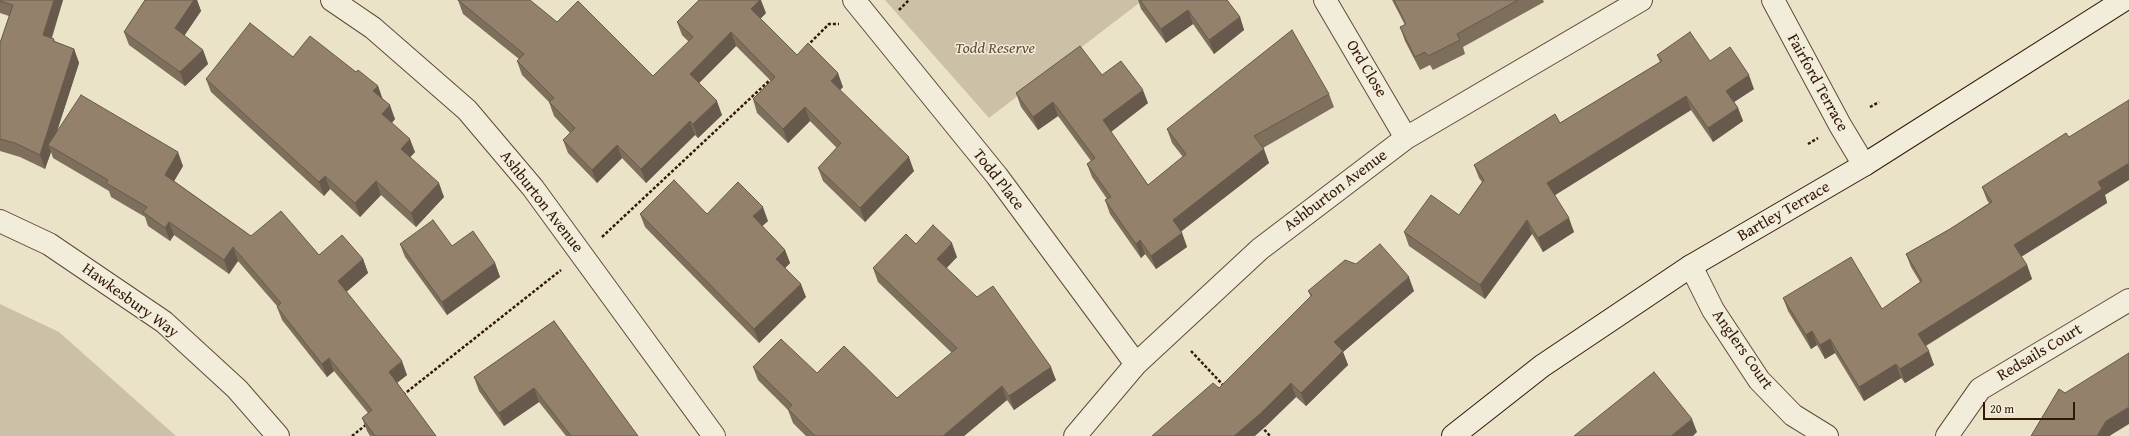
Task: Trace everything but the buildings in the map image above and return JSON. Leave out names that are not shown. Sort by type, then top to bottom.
[{"type":"street","name":"Ashburton Avenue","points":[[332,0],[373,28],[467,110],[533,188],[714,436]]},
{"type":"street","name":"Ord Close","points":[[1325,0],[1406,138]]},
{"type":"street","name":"Ashburton Avenue","points":[[1075,436],[1136,364],[1260,249],[1406,138],[1640,0]]},
{"type":"street","name":"Fairford Terrace","points":[[1773,0],[1840,125],[1864,165]]},
{"type":"street","name":"Bartley Terrace","points":[[1453,436],[1542,366],[1691,266],[1864,165],[2124,0]]},
{"type":"street","name":"Todd Place","points":[[858,5],[997,176],[1136,364]]},
{"type":"street","name":"Hawkesbury Way","points":[[0,221],[48,244],[164,322],[237,389],[278,436]]},
{"type":"street","name":"Anglers Court","points":[[1691,266],[1713,310],[1759,380],[1793,415],[1826,436]]},
{"type":"street","name":"Redsails Court","points":[[1947,436],[1980,389],[2129,300]]},
{"type":"path","points":[[895,5],[899,11],[909,0]]},
{"type":"path","points":[[801,51],[829,24],[845,24],[858,5]]},
{"type":"path","points":[[401,397],[560,270],[582,255],[778,73]]},
{"type":"path","points":[[1870,108],[1880,102]]},
{"type":"path","points":[[1191,351],[1228,391]]},
{"type":"path","points":[[352,436],[370,421]]},
{"type":"path","points":[[1260,425],[1270,436]]},
{"type":"green space","name":"Todd Reserve","points":[[885,0],[1143,0],[989,118]]},
{"type":"green space","points":[[0,304],[59,332],[176,436],[0,436]]}]
